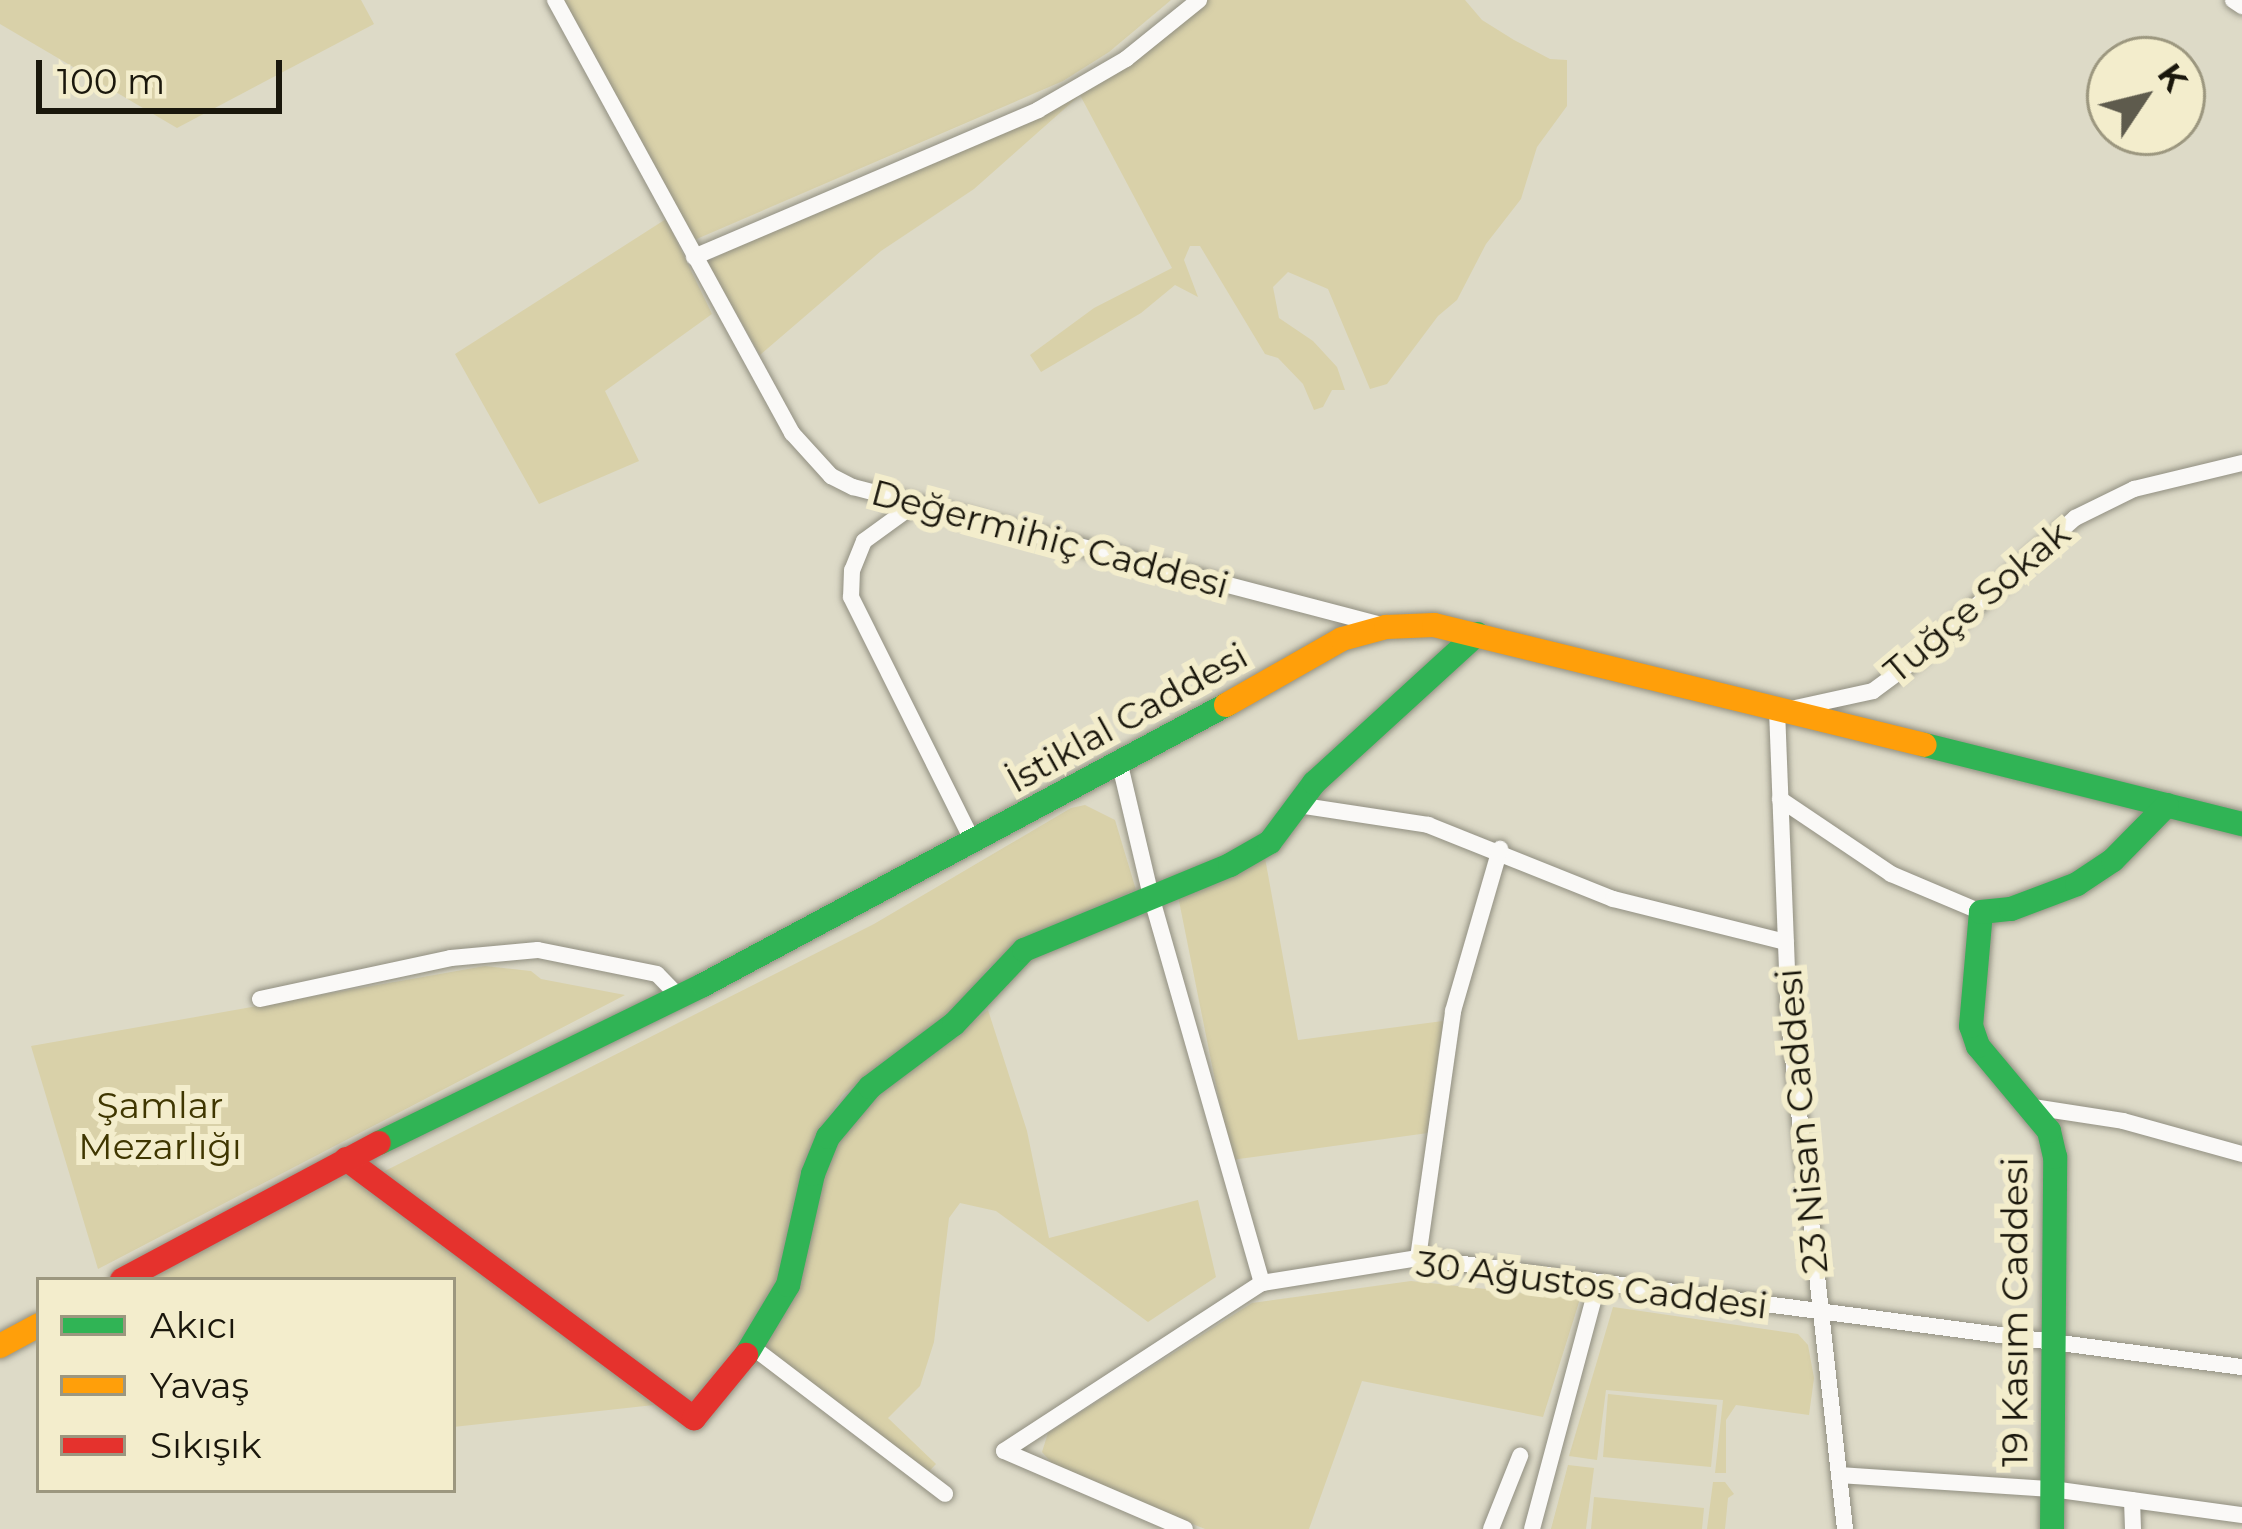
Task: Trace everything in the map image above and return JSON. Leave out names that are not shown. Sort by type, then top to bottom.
[{"type":"street","name":"Değermihiç Caddesi","points":[[555,0],[802,449],[831,476],[915,504],[1386,626]]},
{"type":"street","points":[[694,257],[1038,110],[1126,58],[1199,0]]},
{"type":"street","points":[[2233,0],[2242,6]]},
{"type":"street","name":"Tuğçe Sokak","points":[[1777,712],[1873,691],[1919,657],[2075,518],[2134,488],[2242,463]]},
{"type":"street","points":[[915,504],[864,541],[852,570],[851,597],[974,842]]},
{"type":"street","name":"İstiklal Caddesi","points":[[128,1277],[346,1159],[679,997],[1120,765],[1342,639],[1386,626],[1434,626],[1477,634],[2242,824]]},
{"type":"street","points":[[346,1159],[694,1418],[752,1346],[788,1285],[813,1174],[828,1138],[848,1111],[897,1064],[954,1024],[1024,950],[1253,853],[1284,830],[1314,783],[1477,634]]},
{"type":"street","points":[[1873,691],[1876,735]]},
{"type":"street","name":"23 Nisan Caddesi","points":[[1777,712],[1786,942],[1845,1529]]},
{"type":"street","points":[[1120,765],[1151,896],[1262,1283],[1004,1451],[1185,1529]]},
{"type":"street","points":[[1780,799],[1891,874],[1981,912],[2011,909],[2077,884],[2113,860],[2167,805]]},
{"type":"street","points":[[1298,806],[1428,825],[1500,849],[1613,899],[1786,942]]},
{"type":"street","points":[[1418,1258],[1453,1011],[1500,849]]},
{"type":"street","name":"19 Kasım Caddesi","points":[[1981,912],[1971,1026],[1997,1071],[2049,1131],[2055,1157],[2052,1529]]},
{"type":"street","points":[[260,999],[452,958],[538,950],[603,958],[657,974],[679,997]]},
{"type":"street","points":[[2032,1107],[2122,1121],[2242,1154]]},
{"type":"street","name":"30 Ağustos Caddesi","points":[[1262,1283],[1418,1258],[2242,1367]]},
{"type":"street","points":[[1532,1529],[1598,1283]]},
{"type":"street","points":[[0,1346],[36,1327]]},
{"type":"street","points":[[752,1346],[945,1494]]},
{"type":"street","points":[[1491,1529],[1520,1456]]},
{"type":"street","points":[[1839,1474],[2052,1489],[2242,1515]]},
{"type":"street","points":[[2132,1500],[2133,1529]]},
{"type":"green space","points":[[0,0],[361,0],[374,24],[177,128],[0,24]]},
{"type":"green space","points":[[560,0],[1171,0],[1109,52],[1063,81],[692,241]]},
{"type":"green space","points":[[1187,0],[1465,0],[1482,20],[1514,40],[1550,59],[1567,60],[1567,106],[1537,147],[1521,199],[1486,244],[1457,300],[1438,316],[1387,384],[1370,389],[1328,289],[1288,272],[1273,287],[1279,318],[1313,341],[1337,367],[1345,390],[1332,390],[1323,407],[1314,410],[1303,384],[1278,358],[1265,354],[1200,246],[1190,246],[1184,260],[1198,297],[1175,285],[1141,313],[1041,372],[1030,355],[1094,308],[1172,268],[1080,95],[974,189],[881,251],[760,355],[707,262],[839,195],[965,146],[1123,55]]},
{"type":"green space","points":[[666,219],[712,314],[605,391],[639,461],[539,504],[455,354]]},
{"type":"green space","points":[[1085,805],[1115,820],[1136,890],[1026,937],[989,968],[951,1014],[843,1094],[825,1123],[782,1274],[759,1320],[693,1407],[383,1172],[874,924],[1071,808]]},
{"type":"green space","points":[[1265,858],[1298,1040],[1443,1021],[1428,1133],[1231,1160],[1178,896]]},
{"type":"green space","name":"Şamlar Mezarlığı","points":[[485,966],[531,971],[541,979],[625,995],[98,1269],[31,1046]]},
{"type":"green space","points":[[988,1010],[1027,1131],[1049,1238],[1198,1200],[1216,1277],[1148,1322],[996,1211],[960,1203],[949,1218],[934,1342],[920,1386],[888,1418],[936,1464],[919,1482],[755,1360],[795,1295],[826,1167],[856,1111]]},
{"type":"green space","points":[[346,1168],[654,1405],[456,1427],[456,1277],[141,1277]]},
{"type":"green space","points":[[1411,1281],[1580,1299],[1543,1417],[1362,1381],[1309,1529],[1205,1529],[1057,1469],[1042,1452],[1048,1433],[1252,1303]]},
{"type":"green space","points":[[1613,1307],[1798,1334],[1808,1345],[1814,1378],[1809,1415],[1736,1405],[1726,1420],[1726,1473],[1715,1473],[1723,1400],[1606,1390],[1597,1460],[1569,1456]]},
{"type":"green space","points":[[1608,1394],[1717,1405],[1711,1467],[1603,1457]]},
{"type":"green space","points":[[1568,1465],[1594,1468],[1586,1529],[1551,1529]]},
{"type":"green space","points":[[1713,1482],[1725,1482],[1734,1494],[1728,1498],[1725,1529],[1707,1529]]},
{"type":"green space","points":[[1594,1497],[1704,1508],[1702,1529],[1591,1529]]},
{"type":"traffic: fast","points":[[746,1355],[788,1285],[813,1174],[828,1137],[870,1087],[954,1024],[1024,950],[1230,865],[1270,842],[1314,783],[1477,634]]},
{"type":"traffic: fast","points":[[379,1143],[703,985],[1226,705]]},
{"type":"traffic: fast","points":[[1925,745],[2242,824]]},
{"type":"traffic: fast","points":[[2052,1529],[2055,1157],[2049,1131],[1978,1046],[1971,1026],[1981,912],[2011,909],[2077,884],[2113,860],[2167,805]]},
{"type":"traffic: slow","points":[[1226,705],[1342,639],[1386,627],[1434,625],[1925,745]]},
{"type":"traffic: slow","points":[[0,1346],[36,1327]]},
{"type":"traffic: jam","points":[[128,1277],[379,1143]]},
{"type":"traffic: jam","points":[[346,1159],[694,1418],[746,1355]]}]
